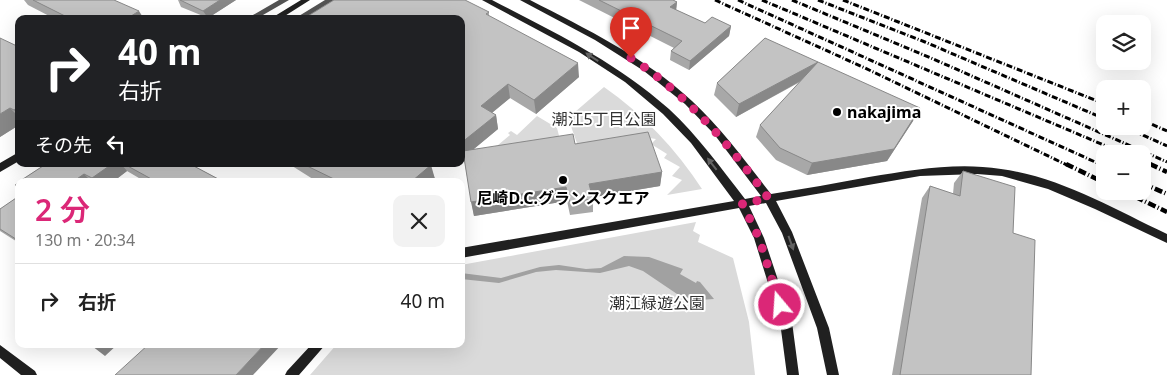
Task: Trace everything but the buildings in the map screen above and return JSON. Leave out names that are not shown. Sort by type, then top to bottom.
[{"type":"street","points":[[257,15],[285,0]]},
{"type":"street","points":[[281,15],[306,0]]},
{"type":"street","points":[[305,15],[330,0]]},
{"type":"street","points":[[486,0],[582,50],[628,80],[666,112],[694,141],[742,203],[759,238],[786,322],[793,375]]},
{"type":"street","points":[[524,0],[598,38],[647,69],[688,102],[717,132],[769,199],[787,232],[823,328],[833,375]]},
{"type":"street","points":[[0,168],[15,159]]},
{"type":"street","points":[[465,252],[920,172],[979,170],[1019,177],[1055,188],[1101,207],[1167,240]]},
{"type":"street","points":[[291,375],[316,348]]},
{"type":"street","points":[[0,351],[31,375]]},
{"type":"green space","name":"潮江5丁目公園","points":[[604,87],[658,133],[702,189],[667,195],[682,180],[672,176],[680,167],[664,158],[667,154],[651,144],[656,139],[643,137],[578,146],[568,118]]},
{"type":"green space","points":[[537,116],[557,128],[565,159],[505,149],[498,145],[510,135],[508,133],[511,131],[517,135]]},
{"type":"green space","name":"潮江緑遊公園","points":[[696,222],[693,231],[700,235],[698,242],[733,258],[749,322],[755,375],[310,375],[334,348],[465,348],[465,264]]},
{"type":"shaded area","points":[[624,256],[649,257],[683,269],[680,274],[696,283],[697,281],[700,282],[714,299],[699,300],[680,296],[643,271],[629,266],[600,273],[556,270],[536,272],[499,283],[465,279],[465,274],[501,278],[540,267],[559,265],[586,269],[601,268]]},
{"type":"railway","points":[[715,0],[865,68],[1069,166]]},
{"type":"railway","points":[[738,0],[1096,162]]},
{"type":"railway","points":[[762,0],[1104,145]]},
{"type":"railway","points":[[792,0],[931,58],[1167,162]]},
{"type":"railway","points":[[818,0],[925,42],[1096,115]]},
{"type":"railway","points":[[843,0],[1096,100]]},
{"type":"railway","points":[[1151,124],[1167,131]]},
{"type":"railway","points":[[1143,135],[1167,146]]},
{"type":"railway","points":[[1066,164],[1096,179]]},
{"type":"railway","points":[[1151,164],[1167,172]]},
{"type":"railway","points":[[1151,187],[1167,194]]},
{"type":"railway","points":[[1142,200],[1167,212]]},
{"type":"place","name":"nakajima","points":[[837,112]]},
{"type":"place","name":"尼崎D.C.グランスクエア","points":[[563,180]]},
{"type":"route","points":[[631,58],[688,102],[717,132],[769,199],[742,203],[759,238],[780,305]]}]
